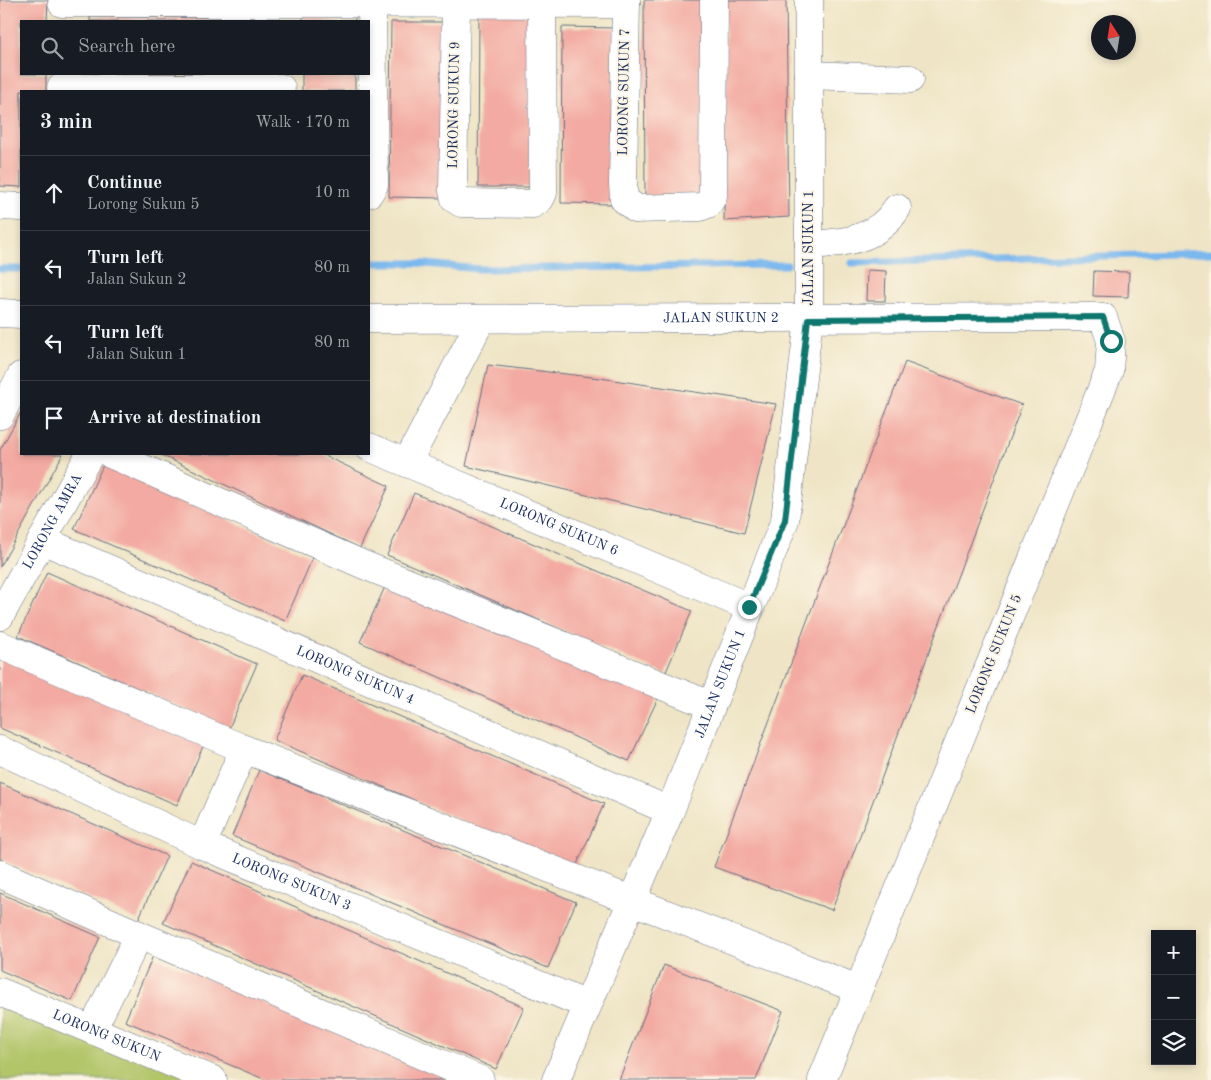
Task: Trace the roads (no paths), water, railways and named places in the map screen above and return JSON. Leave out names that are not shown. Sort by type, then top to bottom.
[{"type":"street","name":"LORONG SUKUN 7","points":[[626,2],[623,184],[624,199],[636,209],[700,207],[708,204],[713,196],[714,0]]},
{"type":"street","name":"JALAN SUKUN 1","points":[[556,1080],[670,810],[710,705],[785,520],[808,319],[809,0]]},
{"type":"street","points":[[62,8],[282,12],[372,3],[542,4],[626,2]]},
{"type":"street","points":[[370,192],[374,185],[372,3]]},
{"type":"street","name":"LORONG SUKUN 9","points":[[456,4],[453,191],[455,199],[461,203],[533,204],[540,199],[543,193],[542,4]]},
{"type":"street","points":[[809,75],[910,79]]},
{"type":"street","points":[[61,84],[281,84]]},
{"type":"street","points":[[0,206],[20,207]]},
{"type":"street","points":[[809,245],[839,243],[860,238],[876,231],[891,219],[898,208]]},
{"type":"street","points":[[0,313],[20,314]]},
{"type":"street","name":"JALAN SUKUN 2","points":[[370,319],[1103,317]]},
{"type":"street","name":"LORONG SUKUN 5","points":[[822,1080],[1109,371],[1111,341],[1103,317]]},
{"type":"street","points":[[407,463],[481,320]]},
{"type":"street","points":[[0,415],[20,378]]},
{"type":"street","name":"LORONG SUKUN 6","points":[[370,447],[749,607]]},
{"type":"street","name":"LORONG AMRA","points":[[0,616],[89,455]]},
{"type":"street","points":[[112,455],[364,565],[710,705]]},
{"type":"street","name":"LORONG SUKUN 4","points":[[42,540],[670,810]]},
{"type":"street","points":[[0,645],[244,749],[858,989]]},
{"type":"street","points":[[202,845],[244,749]]},
{"type":"street","name":"LORONG SUKUN 3","points":[[0,750],[202,845],[587,1005]]},
{"type":"street","points":[[0,874],[138,935],[480,1080]]},
{"type":"street","points":[[92,1030],[138,935]]},
{"type":"street","name":"LORONG SUKUN","points":[[0,992],[213,1080]]},
{"type":"waterway","points":[[852,263],[1211,253]]},
{"type":"waterway","points":[[370,263],[415,263],[479,269],[787,265]]},
{"type":"waterway","points":[[0,269],[20,269]]}]
